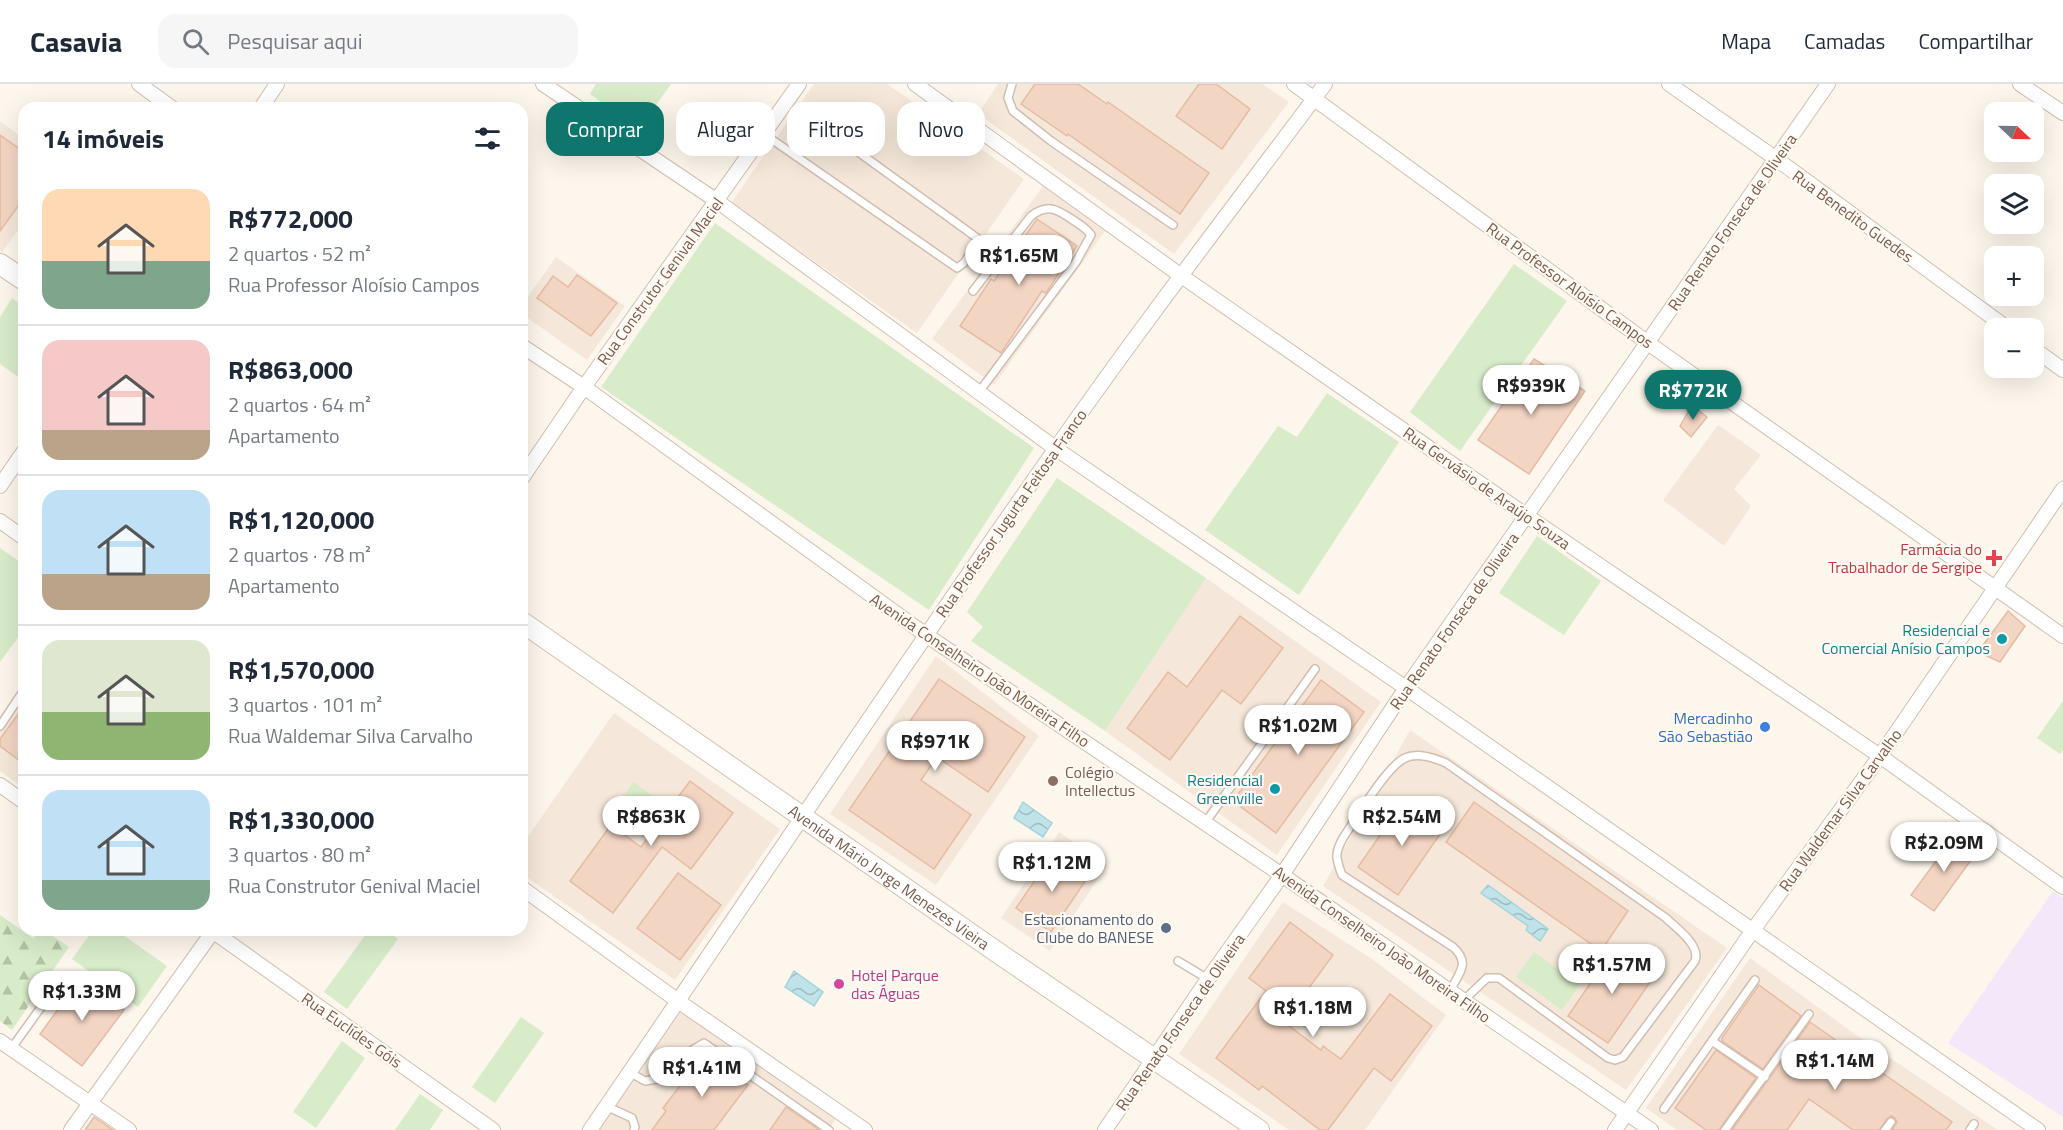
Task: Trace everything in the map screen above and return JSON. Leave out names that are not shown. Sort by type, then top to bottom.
[{"type":"street","points":[[139,84],[164,102]]},
{"type":"street","points":[[265,102],[277,84]]},
{"type":"street","points":[[543,84],[717,201],[1056,448],[1406,688],[2038,1130]]},
{"type":"street","name":"Rua Construtor Genival Maciel","points":[[775,118],[799,84]]},
{"type":"street","name":"Rua Gervásio de Araújo Souza","points":[[915,84],[1180,275],[1527,516],[1880,756],[2063,887]]},
{"type":"street","name":"Rua Professor Aloísio Campos","points":[[1294,84],[1648,343],[1994,590],[2063,636]]},
{"type":"street","name":"Rua Professor Jugurta Feitosa Franco","points":[[590,1130],[926,635],[1056,448],[1180,275],[1325,84]]},
{"type":"street","name":"Rua Benedito Guedes","points":[[1669,84],[1775,158],[1993,318]]},
{"type":"street","name":"Rua Renato Fonseca de Oliveira","points":[[1105,1130],[1282,875],[1406,688],[1828,84]]},
{"type":"street","points":[[2020,84],[2063,113]]},
{"type":"street","name":"Rua Construtor Genival Maciel","points":[[528,469],[749,156]]},
{"type":"street","points":[[0,264],[18,276]]},
{"type":"street","name":"Avenida Conselheiro João Moreira Filho","points":[[528,350],[584,387],[926,635],[1282,875],[1651,1130]]},
{"type":"street","points":[[2044,356],[2063,370]]},
{"type":"street","points":[[0,486],[18,460]]},
{"type":"street","name":"Rua Waldemar Silva Carvalho","points":[[1616,1130],[1753,930],[1880,756],[2063,489]]},
{"type":"street","points":[[0,521],[18,534]]},
{"type":"street","name":"Avenida Mário Jorge Menezes Vieira","points":[[528,626],[802,818],[1259,1130]]},
{"type":"street","points":[[0,785],[18,798]]},
{"type":"street","points":[[528,892],[678,1001],[865,1130]]},
{"type":"street","points":[[71,1130],[209,936]]},
{"type":"street","name":"Rua Euclídes Góis","points":[[221,936],[493,1130]]},
{"type":"street","points":[[6,1045],[129,1130]]},
{"type":"lane","points":[[1012,84],[1008,98],[1013,111],[1052,141],[1173,225]]},
{"type":"lane","points":[[775,142],[797,157],[957,268],[964,263],[978,243],[977,238],[822,126],[813,129],[797,157]]},
{"type":"lane","points":[[973,291],[1021,228],[1039,210],[1053,209],[1061,212],[1088,231],[1091,236],[1076,262],[979,392]]},
{"type":"lane","points":[[1205,823],[1315,669]]},
{"type":"lane","points":[[0,726],[18,699]]},
{"type":"lane","points":[[1450,991],[1462,966],[1461,954],[1342,875],[1336,859],[1342,838],[1393,767],[1406,757],[1419,755],[1446,763],[1666,918],[1695,948],[1697,956],[1623,1057],[1615,1060],[1608,1058],[1499,978],[1487,978],[1464,1000]]},
{"type":"lane","points":[[1178,961],[1208,979]]},
{"type":"lane","points":[[1664,1109],[1755,980]]},
{"type":"lane","points":[[6,1045],[57,985]]},
{"type":"lane","points":[[1725,1130],[1809,1014]]},
{"type":"lane","points":[[1712,1041],[1765,1077]]},
{"type":"lane","points":[[629,1072],[645,1081],[657,1080],[684,1055],[704,1043],[829,1130]]},
{"type":"lane","points":[[606,1106],[632,1118],[634,1130]]},
{"type":"lane","points":[[1885,1130],[1891,1122]]},
{"type":"shaded area","points":[[814,84],[887,84],[913,102],[897,102],[897,156],[985,156],[985,152],[1024,179],[917,333],[731,203],[764,156],[775,156],[775,140],[787,123],[787,156],[885,156],[885,102],[801,102]]},
{"type":"shaded area","points":[[998,84],[1262,84],[1289,102],[1174,254],[985,119],[985,104]]},
{"type":"shaded area","points":[[0,121],[18,134],[18,230],[2,252],[0,250]]},
{"type":"shaded area","points":[[1043,186],[1105,231],[994,385],[932,339]]},
{"type":"shaded area","points":[[556,257],[625,306],[587,360],[528,318],[528,297]]},
{"type":"shaded area","points":[[1718,425],[1761,455],[1734,489],[1751,506],[1724,546],[1663,500]]},
{"type":"shaded area","points":[[1206,578],[1381,702],[1277,855],[1105,731]]},
{"type":"shaded area","points":[[936,656],[1039,736],[936,885],[830,814]]},
{"type":"shaded area","points":[[18,692],[18,784],[0,771],[0,717]]},
{"type":"shaded area","points":[[614,713],[780,829],[675,980],[528,878],[528,836]]},
{"type":"shaded area","points":[[1410,730],[1727,948],[1626,1090],[1323,886]]},
{"type":"shaded area","points":[[1059,832],[1107,865],[1050,951],[1001,918]]},
{"type":"shaded area","points":[[2053,891],[2063,898],[2063,1117],[1948,1043]]},
{"type":"shaded area","points":[[1283,902],[1372,959],[1446,1015],[1365,1130],[1289,1130],[1179,1054]]},
{"type":"shaded area","points":[[1750,958],[1866,1042],[1998,1130],[1677,1130],[1646,1108]]},
{"type":"shaded area","points":[[685,1004],[840,1113],[828,1130],[597,1130]]},
{"type":"green space","points":[[596,84],[671,84],[658,102],[601,102],[590,94]]},
{"type":"green space","points":[[715,223],[1034,448],[929,610],[601,387]]},
{"type":"green space","points":[[1514,264],[1567,301],[1460,451],[1410,412]]},
{"type":"green space","points":[[12,298],[18,302],[18,377],[0,364],[0,317]]},
{"type":"green space","points":[[1327,393],[1399,442],[1299,595],[1205,530],[1278,426],[1297,437]]},
{"type":"green space","points":[[1057,478],[1206,578],[1105,731],[971,641],[983,627],[967,612]]},
{"type":"green space","points":[[1537,536],[1601,581],[1564,635],[1499,593]]},
{"type":"green space","points":[[0,548],[18,561],[18,637],[0,662]]},
{"type":"green space","points":[[2063,701],[2063,750],[2060,754],[2037,738]]},
{"type":"green space","points":[[633,782],[663,803],[651,821],[621,801]]},
{"type":"green space","points":[[0,915],[18,928],[18,936],[33,938],[35,936],[53,936],[69,947],[12,1030],[0,1021]]},
{"type":"green space","points":[[89,936],[124,936],[167,966],[138,1007],[72,959]]},
{"type":"green space","points":[[365,936],[394,936],[398,939],[347,1009],[324,992]]},
{"type":"green space","points":[[1534,952],[1580,985],[1562,1010],[1516,977]]},
{"type":"green space","points":[[521,1017],[544,1033],[495,1103],[472,1087]]},
{"type":"green space","points":[[342,1041],[365,1058],[316,1128],[293,1112]]},
{"type":"green space","points":[[420,1094],[443,1110],[430,1130],[395,1130]]},
{"type":"water","points":[[1023,802],[1052,823],[1043,837],[1014,818]]},
{"type":"water","points":[[1488,885],[1548,929],[1540,941],[1526,930],[1528,926],[1481,893]]},
{"type":"water","points":[[794,971],[823,992],[814,1006],[785,987]]},
{"type":"building","points":[[1035,84],[1078,84],[1107,104],[1108,102],[1209,173],[1180,214],[1068,134],[1067,136],[1021,104]]},
{"type":"building","points":[[1199,84],[1216,84],[1250,109],[1222,149],[1176,116]]},
{"type":"building","points":[[0,135],[18,148],[18,206],[0,231]]},
{"type":"building","points":[[1037,219],[1077,246],[1046,293],[1042,291],[1001,353],[960,326],[991,279],[994,281]]},
{"type":"building","points":[[577,275],[617,303],[591,336],[537,298],[553,276],[568,287]]},
{"type":"building","points":[[1534,359],[1585,391],[1529,474],[1478,440]]},
{"type":"building","points":[[1692,405],[1707,417],[1691,437],[1680,426]]},
{"type":"building","name":"Residencial e Comercial Anísio Campos","points":[[2008,611],[2025,626],[2000,662],[1978,652]]},
{"type":"building","points":[[1240,616],[1283,648],[1241,704],[1222,690],[1170,760],[1127,728],[1168,672],[1187,687]]},
{"type":"building","points":[[939,679],[1025,737],[988,792],[937,757],[921,780],[971,815],[934,869],[849,810]]},
{"type":"building","points":[[1321,680],[1364,712],[1276,833],[1233,801]]},
{"type":"building","points":[[18,714],[18,760],[0,746],[0,739]]},
{"type":"building","points":[[690,781],[733,813],[691,869],[662,847],[613,913],[570,881],[611,825],[641,847]]},
{"type":"building","points":[[1405,799],[1445,827],[1398,895],[1358,867]]},
{"type":"building","points":[[1474,802],[1628,911],[1601,951],[1446,842]]},
{"type":"building","points":[[1955,835],[1977,852],[1934,911],[1911,895]]},
{"type":"building","points":[[1053,854],[1088,877],[1051,932],[1016,908]]},
{"type":"building","points":[[678,873],[721,905],[680,960],[637,928]]},
{"type":"building","points":[[1290,922],[1333,955],[1284,1022],[1321,1050],[1323,1046],[1341,1059],[1390,994],[1432,1026],[1391,1081],[1374,1068],[1328,1130],[1320,1130],[1262,1086],[1259,1090],[1216,1058],[1266,991],[1249,978]]},
{"type":"building","points":[[1615,947],[1655,975],[1608,1043],[1568,1016]]},
{"type":"building","points":[[81,978],[124,1010],[82,1066],[40,1034]]},
{"type":"building","points":[[1759,985],[1801,1016],[1763,1069],[1722,1041]]},
{"type":"building","points":[[1810,1022],[1952,1122],[1946,1130],[1892,1130],[1897,1122],[1891,1116],[1879,1130],[1853,1130],[1809,1099],[1787,1130],[1732,1130]]},
{"type":"building","points":[[1716,1050],[1756,1078],[1719,1130],[1706,1130],[1675,1108]]},
{"type":"building","points":[[705,1053],[748,1085],[714,1130],[652,1130],[666,1111],[663,1108]]},
{"type":"building","points":[[786,1107],[811,1124],[819,1130],[770,1130]]},
{"type":"building","points":[[94,1117],[113,1130],[85,1130]]},
{"type":"place","name":"Farmácia do Trabalhador de Sergipe","points":[[1994,558]]},
{"type":"place","name":"Residencial e Comercial Anísio Campos","points":[[2002,639]]},
{"type":"place","name":"Mercadinho São Sebastião","points":[[1765,727]]},
{"type":"place","name":"Colégio Intellectus","points":[[1053,781]]},
{"type":"place","name":"Residencial Greenville","points":[[1275,789]]},
{"type":"place","name":"Estacionamento do Clube do BANESE","points":[[1166,928]]},
{"type":"place","name":"Hotel Parque das Águas","points":[[839,984]]}]
